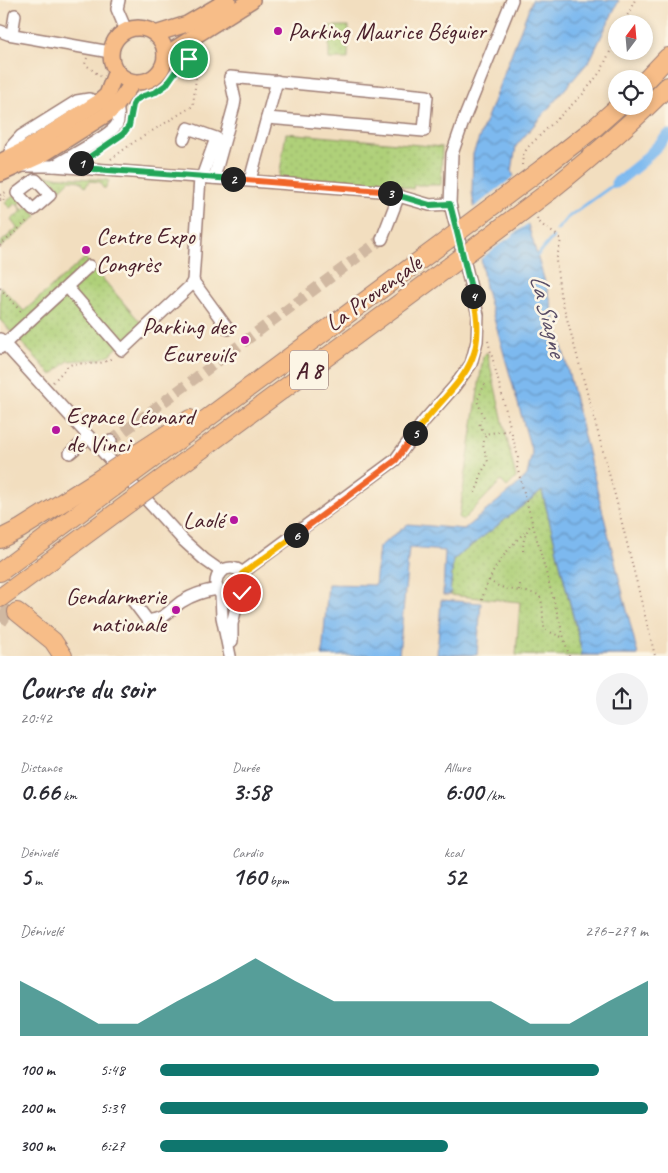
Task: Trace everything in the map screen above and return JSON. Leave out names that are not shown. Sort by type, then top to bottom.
[{"type":"highway","points":[[653,73],[668,57]]},
{"type":"highway","name":"La Provençale","points":[[0,598],[551,190],[600,151],[637,118],[668,86]]},
{"type":"highway","name":"La Provençale","points":[[0,572],[107,483],[249,388],[543,168],[593,130],[609,115]]},
{"type":"highway","points":[[0,539],[107,483]]},
{"type":"highway","points":[[9,613],[40,568]]},
{"type":"highway","points":[[9,613],[32,633],[53,656]]},
{"type":"highway","points":[[9,613],[53,641],[63,656]]},
{"type":"main road","points":[[156,34],[187,24],[228,0]]},
{"type":"main road","points":[[165,55],[252,0]]},
{"type":"main road","points":[[141,28],[156,34],[164,47],[165,55],[164,63],[156,76],[141,82],[133,82],[120,76],[111,62],[110,52],[118,36],[126,30],[141,28]]},
{"type":"main road","points":[[0,174],[9,162],[24,150],[107,95],[116,71]]},
{"type":"main road","points":[[9,162],[42,155],[107,114],[117,105],[133,82]]},
{"type":"street","points":[[119,0],[117,9],[126,30]]},
{"type":"street","points":[[242,574],[396,460],[424,421],[466,372],[474,355],[477,341],[478,315],[450,204],[452,154],[464,119],[512,0]]},
{"type":"street","points":[[16,15],[5,34],[110,52]]},
{"type":"street","points":[[214,178],[235,100],[230,77],[427,96],[424,131],[267,118]]},
{"type":"street","points":[[250,180],[277,81]]},
{"type":"street","points":[[54,166],[108,133],[116,125],[119,116],[117,105]]},
{"type":"street","points":[[67,287],[122,350],[190,286],[193,281],[201,178],[216,138],[188,128],[184,139]]},
{"type":"street","points":[[9,162],[381,191],[430,205],[450,204]]},
{"type":"street","points":[[382,239],[399,195]]},
{"type":"street","points":[[89,266],[30,321],[2,344],[46,389],[184,541],[222,572]]},
{"type":"street","points":[[193,281],[228,329]]},
{"type":"street","points":[[70,453],[90,437]]},
{"type":"street","points":[[100,449],[111,441]]},
{"type":"street","points":[[226,569],[235,569],[242,574],[246,582],[246,586],[239,595],[232,624],[231,656],[222,616],[217,580],[226,569]]},
{"type":"street","points":[[133,601],[148,621],[162,619],[181,602],[206,590],[219,591],[229,598],[239,595]]},
{"type":"path","points":[[627,15],[634,0]]},
{"type":"path","points":[[101,170],[103,165],[134,142],[193,106],[197,68],[195,53],[178,68],[166,85],[156,92],[136,100],[133,105],[129,126],[123,134]]},
{"type":"path","points":[[522,165],[523,156],[527,148],[584,94],[601,72],[608,56]]},
{"type":"path","points":[[0,200],[1,202],[13,194]]},
{"type":"path","points":[[0,246],[32,216],[27,211],[31,208]]},
{"type":"path","points":[[535,211],[538,221],[544,228],[558,236],[561,240],[556,261],[560,293],[616,499],[655,656]]},
{"type":"path","points":[[0,288],[30,321]]},
{"type":"path","points":[[487,332],[502,400],[512,430],[518,457],[517,467],[569,655]]},
{"type":"path","points":[[46,389],[69,365],[101,364],[108,362],[122,350]]},
{"type":"path","points":[[485,384],[478,401],[484,417],[479,423],[480,430],[486,434],[512,430]]},
{"type":"path","points":[[476,493],[480,474],[488,462],[483,445],[486,434]]},
{"type":"path","points":[[482,600],[489,580],[505,555],[532,523]]},
{"type":"path","points":[[523,551],[525,532]]},
{"type":"path","points":[[489,580],[509,590],[539,594],[542,600],[545,630],[564,638]]},
{"type":"path","points":[[519,590],[520,584]]},
{"type":"green space","points":[[329,26],[349,26],[348,59],[329,59]]},
{"type":"green space","points":[[286,133],[442,147],[441,185],[414,185],[413,189],[397,185],[279,178]]},
{"type":"green space","points":[[34,175],[109,181],[106,188],[103,188],[100,182],[90,181],[85,187],[80,181],[70,180],[61,189],[54,181],[45,189]]},
{"type":"green space","points":[[17,193],[23,200],[18,204],[23,210],[29,206],[37,216],[0,248],[0,243],[17,228],[11,220],[22,211],[16,203],[10,208],[5,203]]},
{"type":"green space","points":[[85,258],[141,323],[111,354],[100,359],[68,361],[52,375],[0,320],[0,286],[24,311]]},
{"type":"green space","points":[[487,352],[516,478],[507,487],[501,481],[463,520],[459,518],[483,357]]},
{"type":"green space","points":[[542,491],[582,653],[581,656],[516,655],[520,602],[450,595],[453,560]]},
{"type":"water","name":"La Siagne","points":[[532,0],[619,0],[612,15],[608,15],[608,23],[590,60],[516,146],[512,171],[551,302],[638,655],[581,655],[582,652],[542,491],[453,560],[450,595],[443,595],[445,551],[409,548],[399,655],[322,656],[328,584],[375,585],[379,547],[408,524],[464,529],[527,475],[532,453],[485,287],[472,192],[473,154]]},
{"type":"water","points":[[441,600],[481,603],[477,655],[437,655]]},
{"type":"pier","points":[[516,175],[530,222],[479,260],[472,209]]},
{"type":"waterway","points":[[616,183],[641,163],[668,135]]},
{"type":"waterway","points":[[557,230],[567,218],[616,183]]},
{"type":"waterway","points":[[537,256],[553,237]]},
{"type":"tunnel","points":[[111,441],[382,239]]},
{"type":"tunnel","points":[[0,611],[11,618]]},
{"type":"place","name":"Parking Maurice Béguier","points":[[278,31]]},
{"type":"place","name":"Centre Expo Congrès","points":[[86,250]]},
{"type":"place","name":"Parking des Ecureuils","points":[[245,340]]},
{"type":"place","name":"Espace Léonard de Vinci","points":[[56,430]]},
{"type":"place","name":"Laolé","points":[[234,520]]},
{"type":"place","name":"Gendarmerie nationale","points":[[176,610]]},
{"type":"route","points":[[189,59],[178,68],[176,74],[166,85],[156,92],[136,100],[127,130],[81,163],[81,168],[381,191],[430,205],[450,204],[478,315],[477,341],[471,364],[454,387],[424,421],[396,460],[242,574],[246,582],[242,593]]}]
